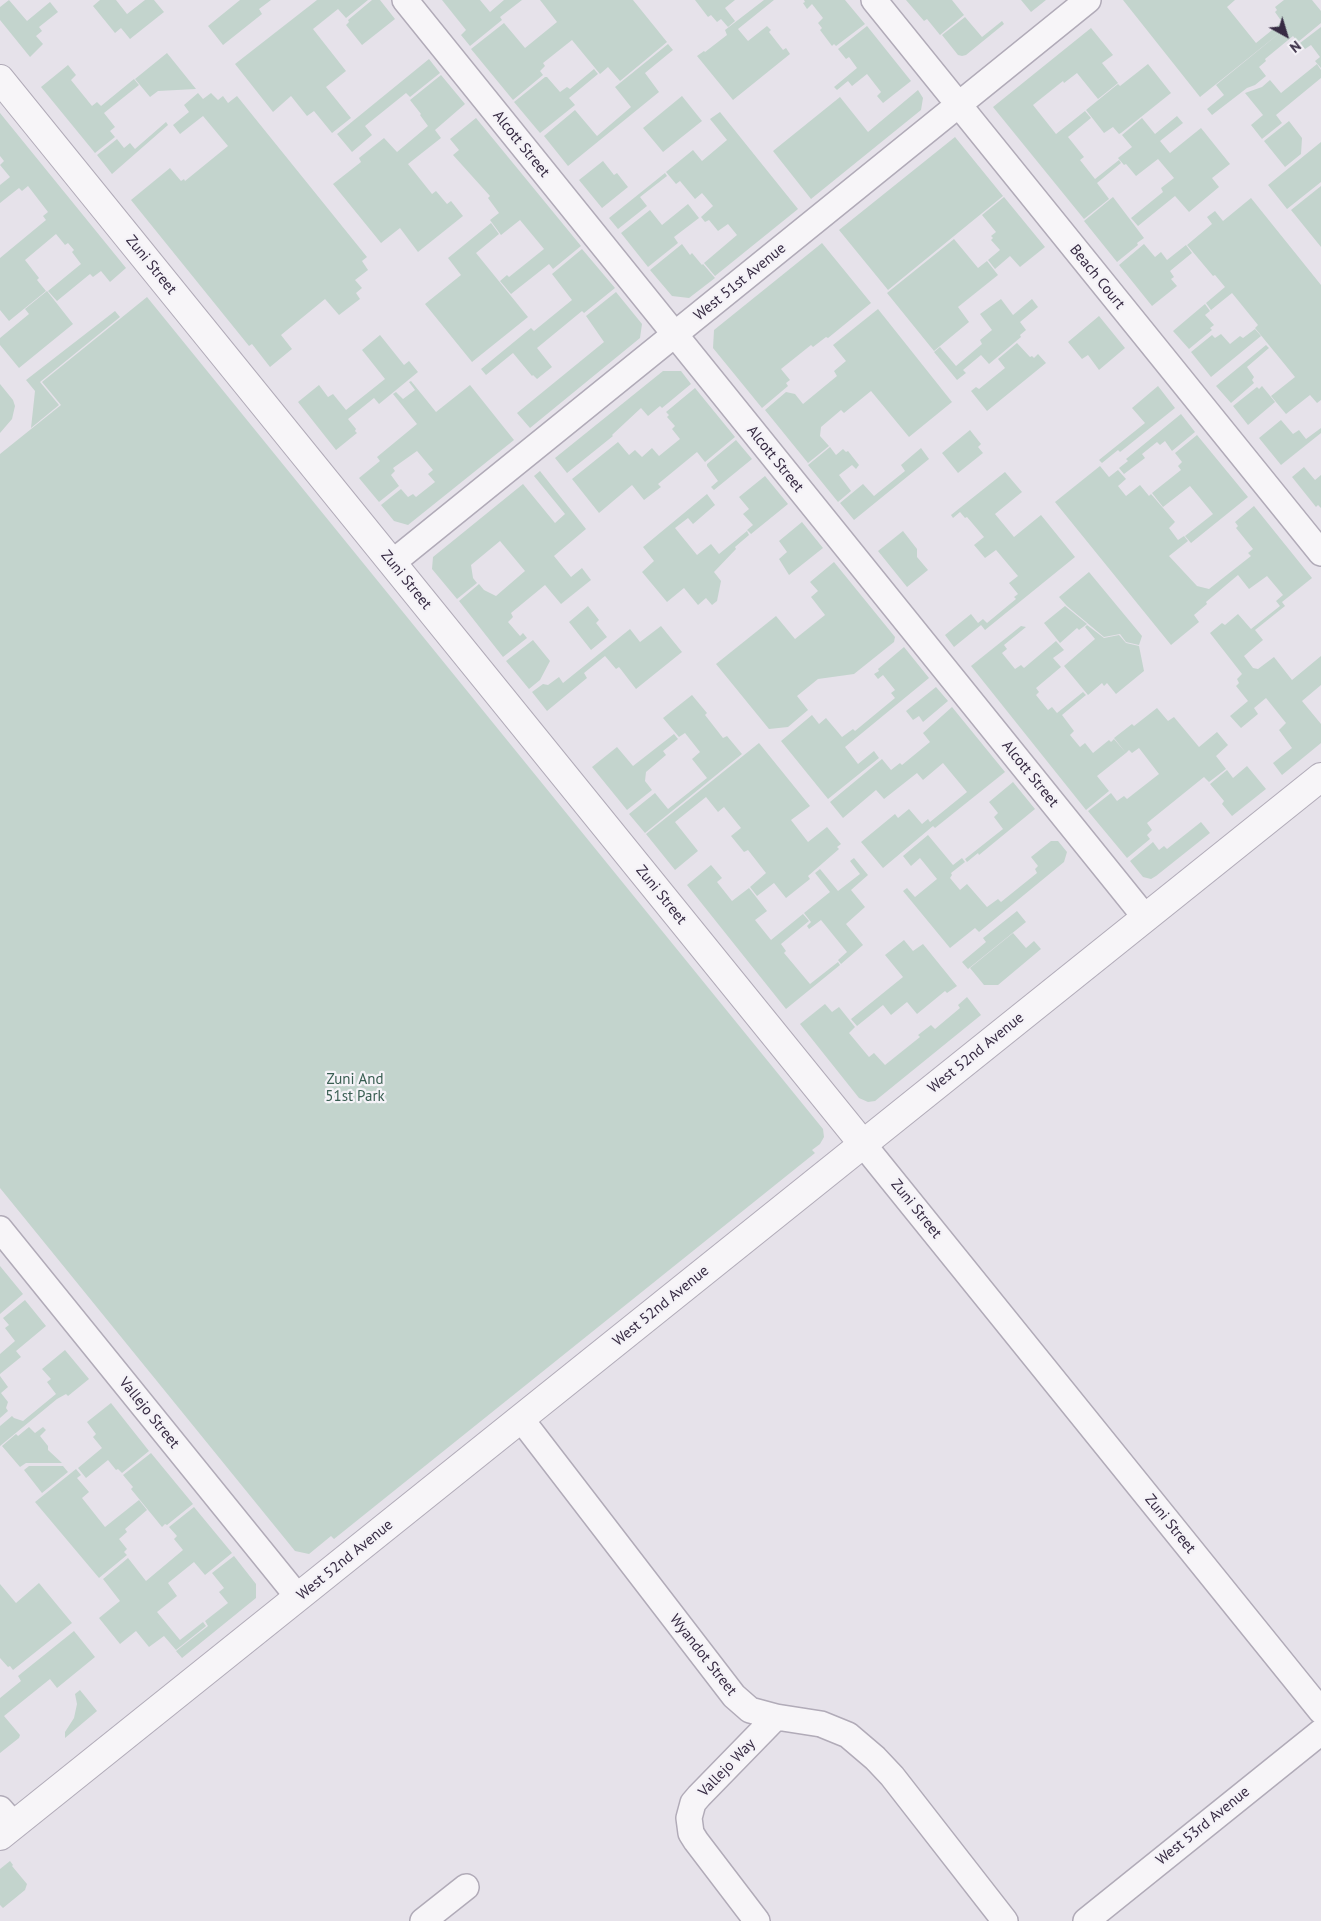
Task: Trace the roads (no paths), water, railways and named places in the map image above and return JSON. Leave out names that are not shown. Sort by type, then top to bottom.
[{"type":"street","name":"Alcott Street","points":[[405,0],[1146,918]]},
{"type":"street","name":"Beach Court","points":[[874,0],[1321,553]]},
{"type":"street","name":"West 51st Avenue","points":[[392,563],[1088,0]]},
{"type":"street","name":"Zuni Street","points":[[0,79],[1321,1711]]},
{"type":"street","name":"West 52nd Avenue","points":[[5,1823],[298,1597],[1321,777]]},
{"type":"street","name":"Vallejo Street","points":[[0,1229],[298,1597]]},
{"type":"street","name":"Wyandot Street","points":[[521,1419],[734,1696],[750,1710],[776,1717],[821,1724],[848,1735],[875,1758],[892,1776],[1005,1921]]},
{"type":"street","name":"Vallejo Way","points":[[758,1921],[696,1841],[691,1833],[689,1818],[693,1803],[699,1796],[776,1717]]},
{"type":"street","name":"West 53rd Avenue","points":[[1086,1921],[1321,1732]]},
{"type":"street","points":[[424,1921],[466,1887]]},
{"type":"park label","name":"Zuni And 51st Park","points":[[355,1088]]}]
